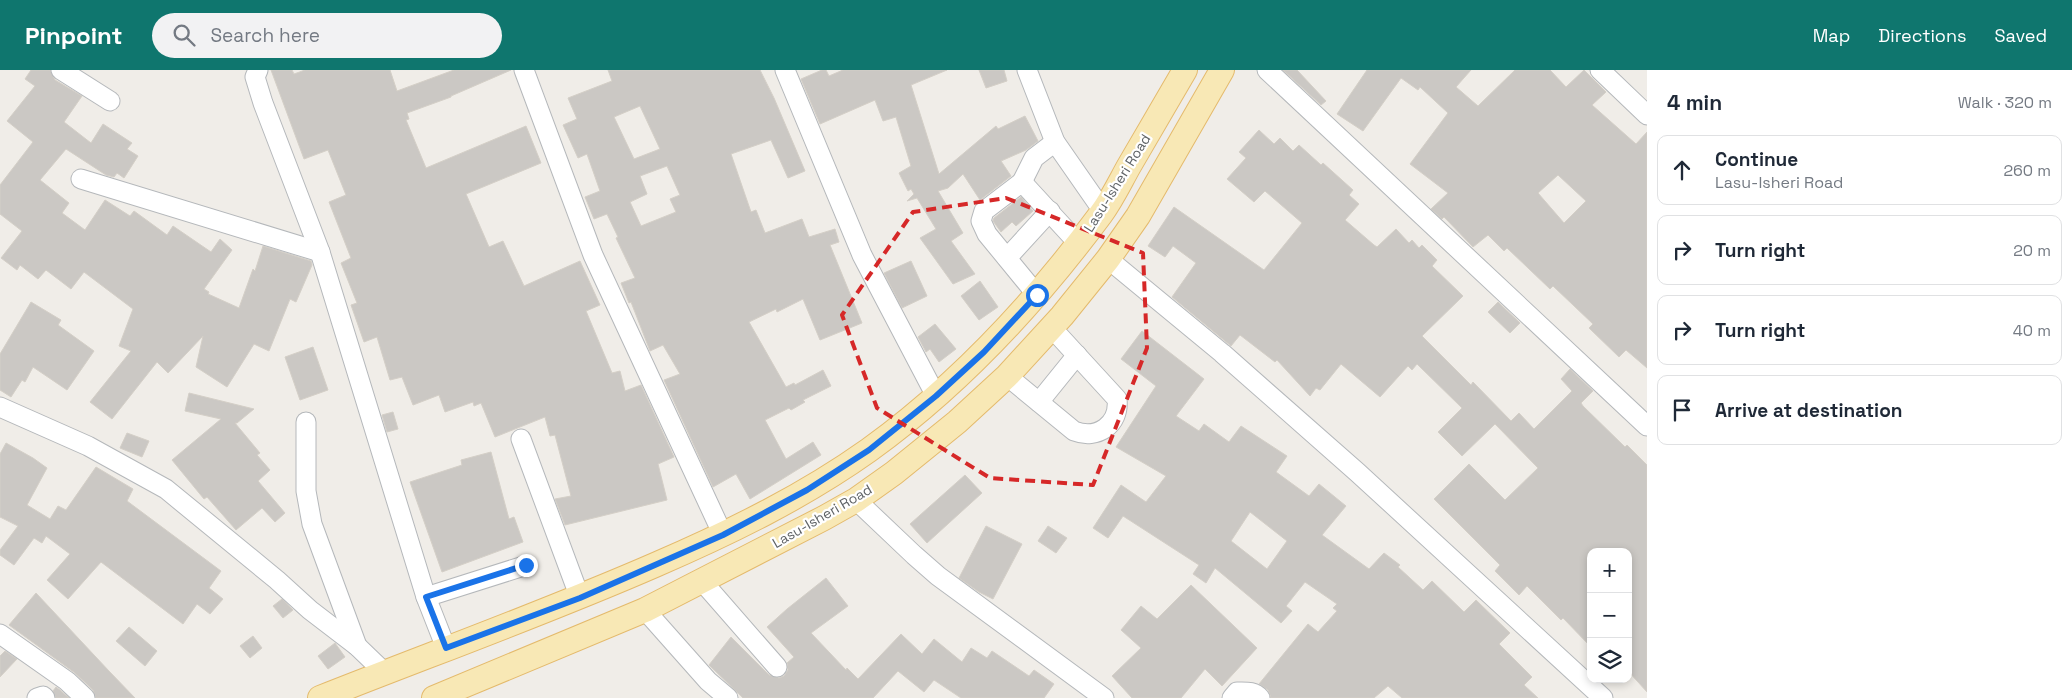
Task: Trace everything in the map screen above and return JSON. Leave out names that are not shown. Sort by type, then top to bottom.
[{"type":"main road","name":"Lasu-Isheri Road","points":[[320,698],[580,598],[723,535],[807,490],[869,450],[936,396],[984,352],[1037,295],[1103,211],[1185,70]]},
{"type":"main road","name":"Lasu-Isheri Road","points":[[444,696],[645,610],[856,500],[956,422],[1007,376],[1108,259],[1138,216],[1222,70]]},
{"type":"street","points":[[61,70],[110,101]]},
{"type":"street","points":[[258,70],[255,77],[263,103],[320,252],[426,597],[446,648]]},
{"type":"street","points":[[524,70],[593,255],[723,535]]},
{"type":"street","points":[[785,70],[862,255],[936,396]]},
{"type":"street","points":[[1027,70],[1055,142],[1103,211]]},
{"type":"street","points":[[1267,70],[1647,426]]},
{"type":"street","points":[[1600,70],[1647,115]]},
{"type":"street","points":[[1037,295],[987,234],[981,221],[984,211],[1022,182],[1034,158],[1055,142]]},
{"type":"street","points":[[81,179],[320,252]]},
{"type":"street","points":[[1022,182],[1078,243]]},
{"type":"street","points":[[1007,258],[1050,211]]},
{"type":"street","points":[[1108,259],[1222,353],[1357,472],[1603,698]]},
{"type":"street","points":[[1007,376],[1074,431],[1082,434],[1094,434],[1103,431],[1114,417],[1118,407],[1116,399],[1051,327]]},
{"type":"street","points":[[1039,402],[1077,355]]},
{"type":"street","points":[[0,407],[88,446],[166,489],[277,580],[310,610],[357,646],[384,672]]},
{"type":"street","points":[[306,422],[306,491],[312,524],[357,646]]},
{"type":"street","points":[[521,439],[580,598]]},
{"type":"street","points":[[856,500],[938,576],[1104,698]]},
{"type":"street","points":[[426,597],[526,565]]},
{"type":"street","points":[[701,580],[777,667]]},
{"type":"street","points":[[645,610],[708,681],[728,698]]},
{"type":"street","points":[[0,634],[67,681],[85,698]]},
{"type":"street","points":[[1232,698],[1237,692],[1247,692],[1256,694],[1260,698]]},
{"type":"street","points":[[37,698],[43,696],[45,698]]},
{"type":"highlighted area","points":[[1006,198],[1143,253],[1147,348],[1093,485],[990,478],[877,408],[842,315],[913,212]]},
{"type":"building","points":[[31,70],[50,70],[55,80],[82,96],[64,122],[91,143],[103,124],[132,143],[127,149],[138,156],[124,178],[117,173],[114,177],[106,175],[66,149],[40,180],[69,203],[62,213],[85,230],[105,200],[130,216],[134,211],[167,235],[173,226],[211,252],[220,239],[232,250],[204,289],[209,292],[208,294],[239,308],[253,269],[255,271],[263,246],[311,261],[312,265],[296,302],[290,299],[269,351],[254,344],[227,387],[196,367],[203,336],[168,373],[157,362],[112,419],[90,402],[131,351],[119,346],[133,309],[84,272],[71,289],[46,270],[38,279],[20,265],[17,270],[1,258],[22,231],[0,214],[0,185],[33,142],[7,121],[35,86],[25,79]]},
{"type":"building","points":[[271,70],[292,70],[294,74],[305,70],[390,70],[397,91],[454,70],[511,70],[451,97],[407,113],[409,119],[406,120],[426,168],[526,126],[541,163],[466,194],[489,247],[503,241],[524,286],[580,261],[600,305],[586,311],[612,373],[620,371],[625,391],[641,385],[674,457],[658,464],[667,500],[565,525],[555,499],[571,496],[555,435],[550,436],[545,417],[495,437],[481,403],[474,406],[473,402],[445,412],[439,395],[413,405],[402,377],[390,380],[377,337],[364,342],[351,305],[357,303],[341,263],[351,258],[329,202],[346,195],[328,150],[304,159]]},
{"type":"building","points":[[608,70],[760,70],[805,171],[788,178],[771,140],[731,154],[751,212],[756,210],[765,233],[802,219],[809,237],[835,229],[839,242],[830,245],[862,323],[820,340],[803,299],[777,312],[776,309],[749,322],[786,387],[794,383],[795,385],[823,370],[831,386],[803,400],[805,402],[791,410],[789,408],[765,420],[786,459],[813,442],[821,455],[750,499],[736,474],[713,487],[664,380],[680,374],[663,345],[650,351],[631,302],[629,303],[621,283],[635,278],[616,238],[618,237],[607,214],[594,219],[585,197],[600,191],[587,154],[578,158],[563,125],[577,119],[568,98],[612,81]],"holes":[[[640,106],[660,149],[634,159],[614,117]],[[667,166],[680,195],[670,199],[676,212],[641,226],[630,202],[647,194],[640,176]]]},
{"type":"building","points":[[826,70],[829,76],[843,70],[947,70],[911,85],[939,174],[996,126],[998,129],[1025,116],[1038,141],[1026,150],[1001,161],[1011,176],[980,200],[963,174],[948,188],[938,191],[963,233],[951,241],[975,274],[953,284],[920,238],[936,229],[917,198],[907,201],[914,194],[911,189],[908,191],[899,173],[911,166],[896,117],[883,121],[875,100],[820,124],[801,79]]},
{"type":"building","points":[[979,70],[1004,70],[1007,81],[986,88]]},
{"type":"building","points":[[1283,70],[1297,70],[1326,101],[1321,105]]},
{"type":"building","points":[[1367,70],[1471,70],[1456,87],[1478,106],[1515,70],[1550,70],[1566,87],[1584,70],[1606,92],[1592,105],[1636,144],[1647,132],[1647,368],[1626,350],[1619,357],[1589,328],[1593,324],[1553,286],[1550,289],[1507,248],[1504,251],[1488,235],[1473,247],[1444,217],[1442,219],[1431,209],[1448,193],[1410,164],[1448,113],[1420,87],[1418,90],[1401,78],[1363,131],[1337,114]],"holes":[[[1558,175],[1586,201],[1564,223],[1538,193]]]},
{"type":"building","points":[[1259,130],[1274,144],[1280,138],[1293,151],[1299,145],[1321,165],[1323,163],[1353,190],[1349,195],[1359,204],[1345,220],[1374,245],[1377,247],[1396,229],[1409,243],[1412,240],[1419,248],[1422,245],[1437,260],[1432,266],[1463,296],[1422,336],[1471,385],[1473,382],[1511,421],[1519,413],[1534,429],[1572,391],[1561,379],[1570,369],[1593,391],[1581,403],[1583,406],[1625,447],[1627,445],[1647,465],[1647,692],[1632,675],[1632,548],[1587,548],[1587,643],[1563,618],[1561,620],[1527,586],[1519,595],[1495,571],[1500,565],[1434,499],[1469,464],[1505,500],[1538,468],[1495,424],[1462,456],[1438,432],[1462,408],[1417,364],[1412,370],[1408,366],[1380,397],[1341,364],[1320,390],[1316,388],[1310,396],[1277,360],[1275,362],[1240,335],[1231,346],[1172,297],[1196,263],[1173,246],[1165,257],[1148,246],[1174,207],[1264,270],[1302,223],[1265,191],[1254,202],[1227,179],[1246,158],[1239,152]]},
{"type":"building","points":[[1021,197],[1033,211],[1016,226],[1012,222],[1001,232],[993,221],[994,218]]},
{"type":"building","points":[[911,261],[927,296],[902,308],[884,273]]},
{"type":"building","points":[[980,281],[998,307],[979,320],[961,296]]},
{"type":"building","points":[[31,302],[61,320],[58,325],[94,351],[67,390],[33,367],[25,382],[22,380],[11,397],[0,390],[0,354]]},
{"type":"building","points":[[1498,302],[1520,323],[1510,333],[1488,312]]},
{"type":"building","points":[[935,324],[956,349],[939,362],[930,349],[926,352],[918,337]]},
{"type":"building","points":[[1142,331],[1204,379],[1176,416],[1199,431],[1204,424],[1229,442],[1241,426],[1287,456],[1276,472],[1309,496],[1319,484],[1346,506],[1322,535],[1369,569],[1384,553],[1400,565],[1398,567],[1423,590],[1432,581],[1464,612],[1476,600],[1510,633],[1499,644],[1532,677],[1524,685],[1538,698],[1402,698],[1388,686],[1374,698],[1271,698],[1268,690],[1259,684],[1308,624],[1318,632],[1337,611],[1333,608],[1337,604],[1305,582],[1286,606],[1292,611],[1281,623],[1215,568],[1206,583],[1193,574],[1199,565],[1123,516],[1108,538],[1093,528],[1121,485],[1146,502],[1166,476],[1116,447],[1156,386],[1121,359]],"holes":[[[1250,512],[1287,541],[1267,569],[1231,541]]]},
{"type":"building","points":[[313,347],[328,390],[300,400],[285,357]]},
{"type":"building","points":[[189,393],[254,409],[235,423],[260,453],[257,455],[270,470],[258,481],[285,513],[275,522],[262,508],[236,530],[207,497],[204,499],[172,460],[221,419],[185,411]]},
{"type":"building","points":[[393,412],[398,429],[387,432],[382,415]]},
{"type":"building","points":[[127,433],[149,441],[142,457],[120,448]]},
{"type":"building","points":[[6,443],[47,468],[27,505],[50,519],[58,506],[66,510],[96,467],[133,489],[127,501],[221,571],[209,588],[223,599],[210,614],[197,604],[183,624],[101,562],[68,599],[47,580],[70,554],[46,536],[42,543],[34,538],[14,565],[0,555],[0,550],[18,526],[0,517],[0,454]]},
{"type":"building","points":[[491,452],[509,519],[514,517],[523,542],[442,572],[410,482],[462,465],[461,460]]},
{"type":"building","points":[[965,475],[982,493],[927,543],[910,524]]},
{"type":"building","points":[[986,526],[1022,544],[993,599],[959,578]]},
{"type":"building","points":[[1048,526],[1067,538],[1056,553],[1038,541]]},
{"type":"building","points":[[826,578],[848,606],[811,633],[846,670],[847,668],[858,679],[901,634],[922,654],[934,639],[962,662],[971,648],[987,658],[992,651],[1029,676],[1034,670],[1054,684],[1044,698],[961,698],[934,680],[924,692],[898,671],[873,698],[743,698],[709,665],[731,637],[769,675],[779,678],[784,676],[788,670],[787,663],[794,657],[767,627]]},
{"type":"building","points":[[1191,585],[1257,648],[1222,686],[1205,669],[1181,698],[1132,698],[1112,676],[1141,648],[1121,630],[1141,606],[1157,619]]},
{"type":"building","points":[[36,593],[135,698],[96,698],[93,690],[75,673],[9,625]]},
{"type":"building","points":[[282,599],[293,610],[283,618],[273,606]]},
{"type":"building","points":[[129,627],[157,651],[145,666],[116,641]]},
{"type":"building","points":[[253,636],[262,648],[250,658],[240,646]]},
{"type":"building","points":[[335,643],[345,657],[328,669],[318,656]]},
{"type":"building","points":[[5,651],[17,659],[0,677],[0,656]]},
{"type":"building","points":[[56,687],[69,698],[56,698],[53,691]]},
{"type":"route","points":[[526,565],[426,597],[446,648],[580,598],[723,535],[807,490],[869,450],[936,396],[984,352],[1037,295]]}]
